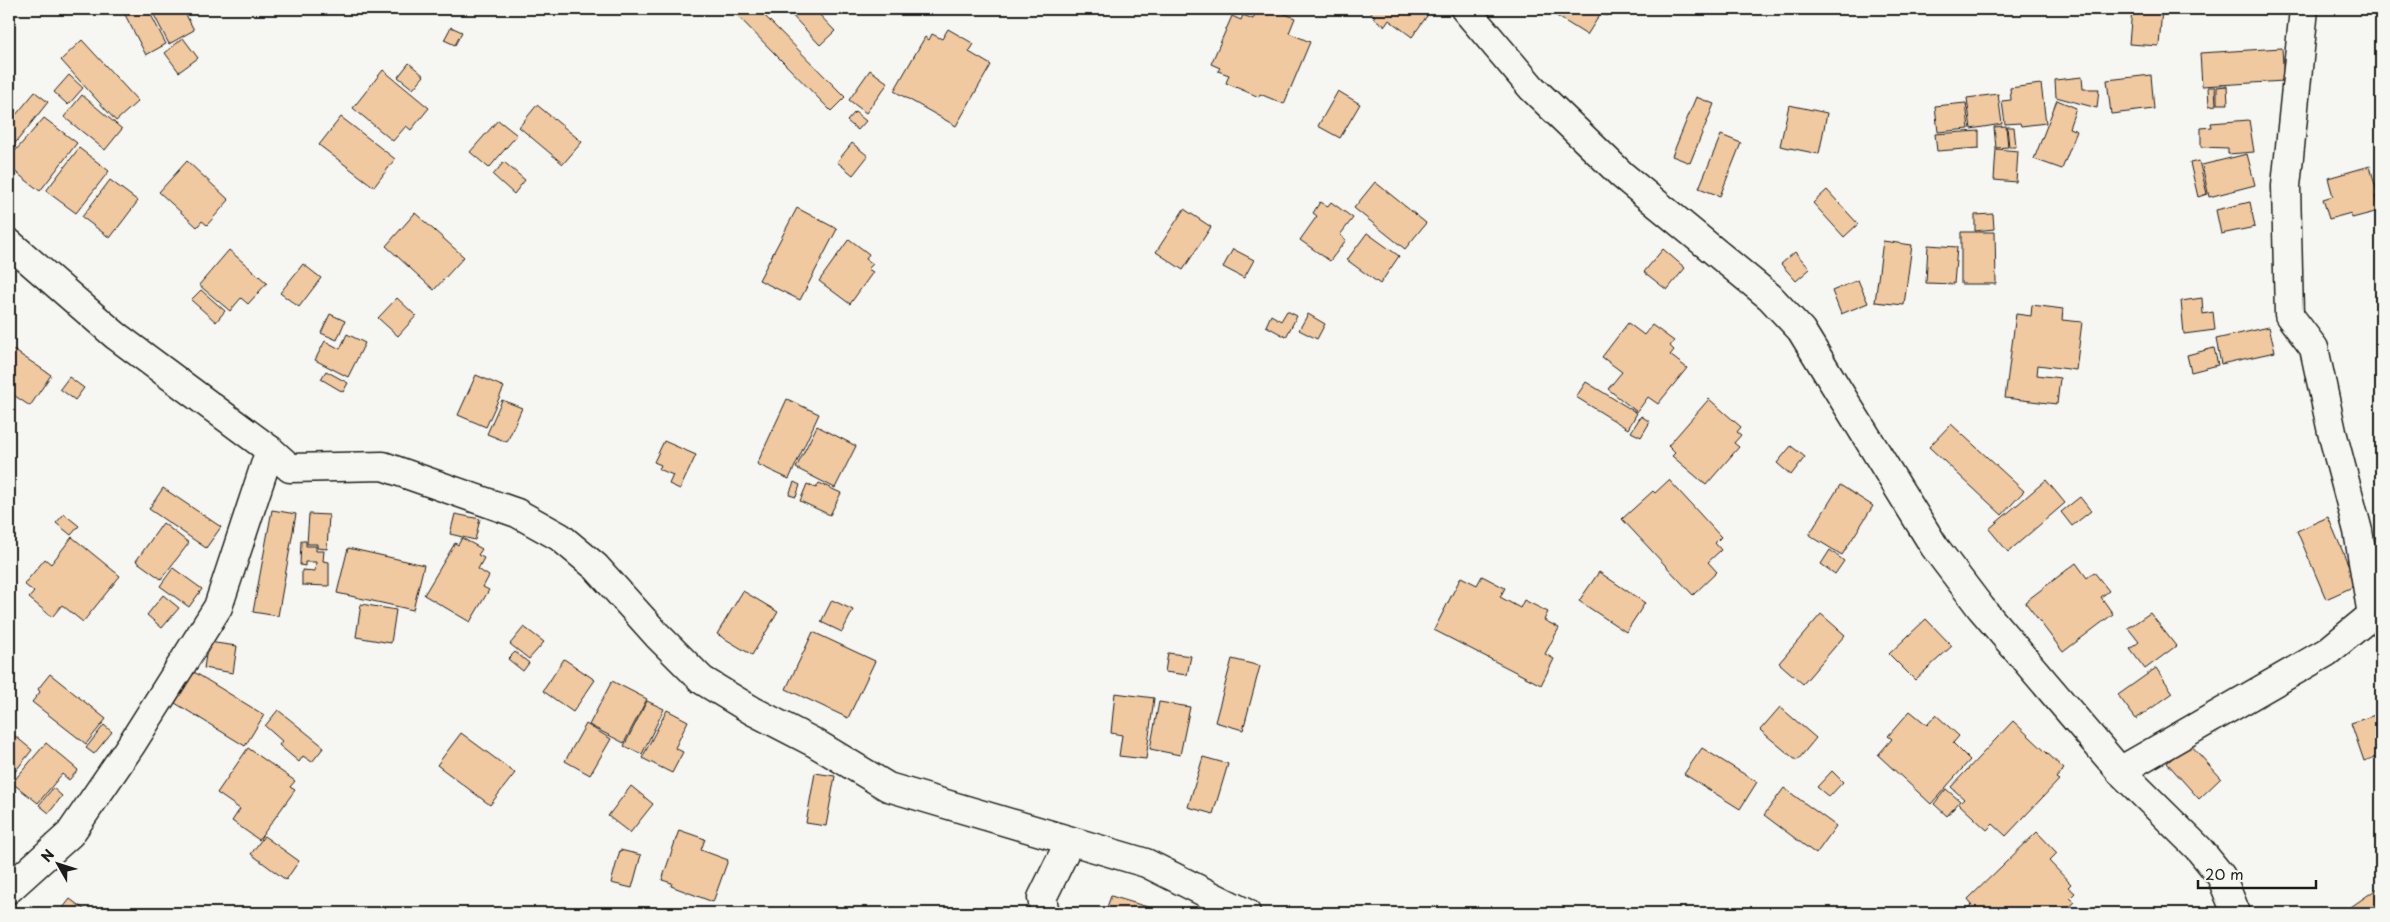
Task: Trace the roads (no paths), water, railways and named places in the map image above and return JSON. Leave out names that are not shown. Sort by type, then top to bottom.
[{"type":"street","points":[[1465,9],[1532,88],[1615,168],[1770,297],[1801,330],[1934,546],[1981,608],[2120,771],[2200,849],[2221,876],[2236,913]]},
{"type":"street","points":[[2120,771],[2327,652],[2377,614],[2332,432],[2314,348],[2289,315],[2286,186],[2304,9]]},
{"type":"street","points":[[9,242],[115,335],[270,450],[290,468],[382,466],[517,513],[560,537],[596,566],[657,635],[702,680],[753,711],[815,743],[888,787],[1146,863],[1246,913]]},
{"type":"street","points":[[9,889],[70,834],[131,745],[218,607],[270,450]]},
{"type":"street","points":[[1044,913],[1042,898],[1070,842]]}]
